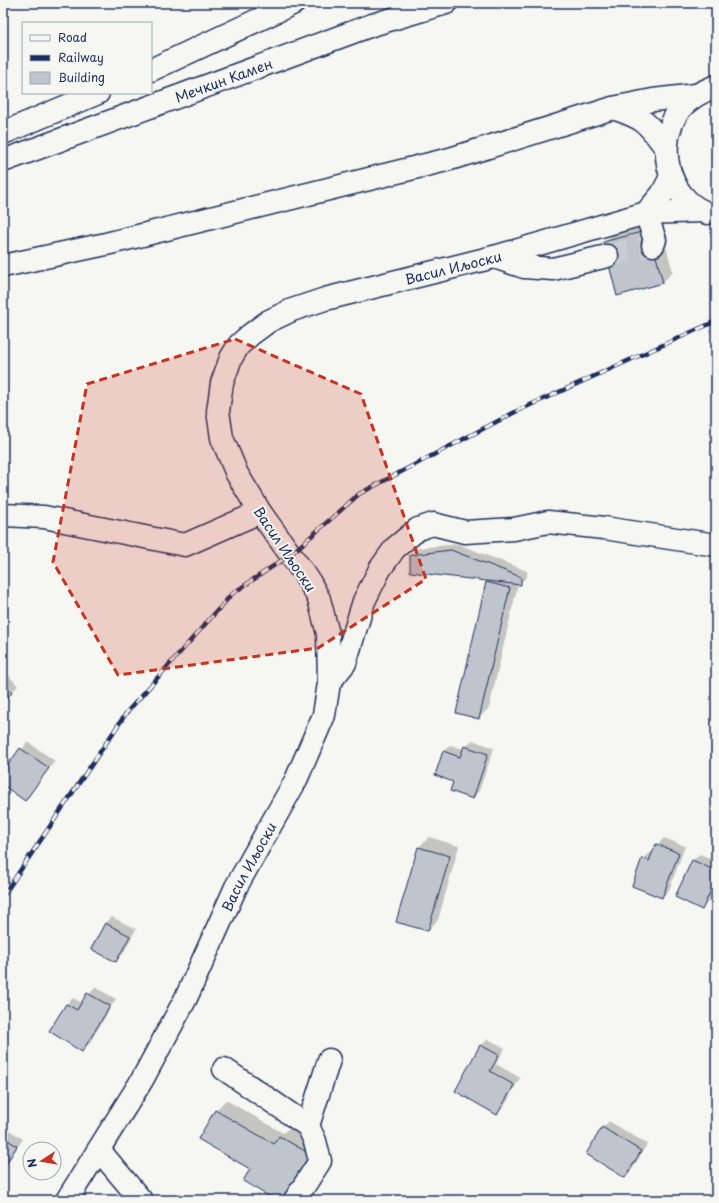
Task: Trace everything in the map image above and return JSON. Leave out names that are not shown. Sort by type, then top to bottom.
[{"type":"main road","points":[[152,70],[294,3]]},
{"type":"main road","name":"Мечкин Камен","points":[[3,161],[372,25],[446,3]]},
{"type":"main road","points":[[709,214],[689,202],[679,191],[671,177],[667,163],[666,148],[670,128],[680,109],[696,95],[716,86]]},
{"type":"main road","points":[[3,133],[96,94]]},
{"type":"main road","points":[[3,266],[106,244],[450,158],[613,108],[653,100],[696,95]]},
{"type":"main road","points":[[613,108],[635,115],[649,126],[666,148]]},
{"type":"main road","points":[[653,244],[655,240],[646,213],[662,194],[671,177]]},
{"type":"main road","name":"Васил Иљоски","points":[[67,1200],[142,1080],[186,998],[236,887],[296,780],[324,715],[330,683],[328,634],[319,599],[308,579],[260,512],[237,474],[229,458],[222,438],[218,411],[222,383],[231,358],[239,345],[268,321],[292,310],[325,299],[494,257],[646,213],[709,214]]},
{"type":"main road","points":[[494,257],[524,267],[553,269],[607,256]]},
{"type":"main road","points":[[3,515],[44,517],[185,545],[260,512]]},
{"type":"main road","points":[[330,683],[345,663],[364,601],[380,569],[395,548],[418,529],[433,524],[465,532],[514,529],[548,522],[604,528],[716,545]]},
{"type":"main road","points":[[308,1126],[328,1060]]},
{"type":"main road","points":[[224,1069],[308,1126],[315,1141],[320,1161],[295,1200]]},
{"type":"main road","points":[[99,1150],[140,1200]]},
{"type":"highlighted area","points":[[235,339],[361,394],[426,579],[318,648],[118,675],[53,562],[87,384]]},
{"type":"building","points":[[649,230],[663,283],[617,296],[603,242]]},
{"type":"building","points":[[451,550],[521,577],[521,585],[410,572],[410,555]]},
{"type":"building","points":[[486,582],[510,588],[479,719],[456,713]]},
{"type":"building","points":[[3,683],[12,693],[3,702]]},
{"type":"building","points":[[464,746],[488,754],[473,799],[450,791],[453,782],[435,775],[443,751],[460,757]]},
{"type":"building","points":[[20,748],[49,768],[25,801],[3,785],[3,772]]},
{"type":"building","points":[[656,844],[679,853],[662,898],[632,886],[642,858],[649,861]]},
{"type":"building","points":[[418,847],[450,856],[428,931],[396,922]]},
{"type":"building","points":[[692,860],[716,871],[716,879],[702,910],[675,897]]},
{"type":"building","points":[[105,923],[130,936],[116,962],[91,949]]},
{"type":"building","points":[[87,993],[110,1006],[82,1052],[49,1031],[66,1004],[77,1010]]},
{"type":"building","points":[[480,1045],[499,1055],[490,1071],[514,1085],[497,1115],[455,1091]]},
{"type":"building","points":[[215,1110],[274,1144],[279,1136],[310,1154],[284,1200],[275,1200],[243,1181],[250,1169],[198,1139]]},
{"type":"building","points":[[602,1127],[641,1151],[625,1178],[586,1154]]},
{"type":"building","points":[[3,1137],[17,1146],[3,1169]]},
{"type":"tunnel","points":[[607,256],[653,245]]},
{"type":"railway","points":[[3,896],[127,712],[232,594],[291,554],[359,494],[517,411],[716,321]]}]
